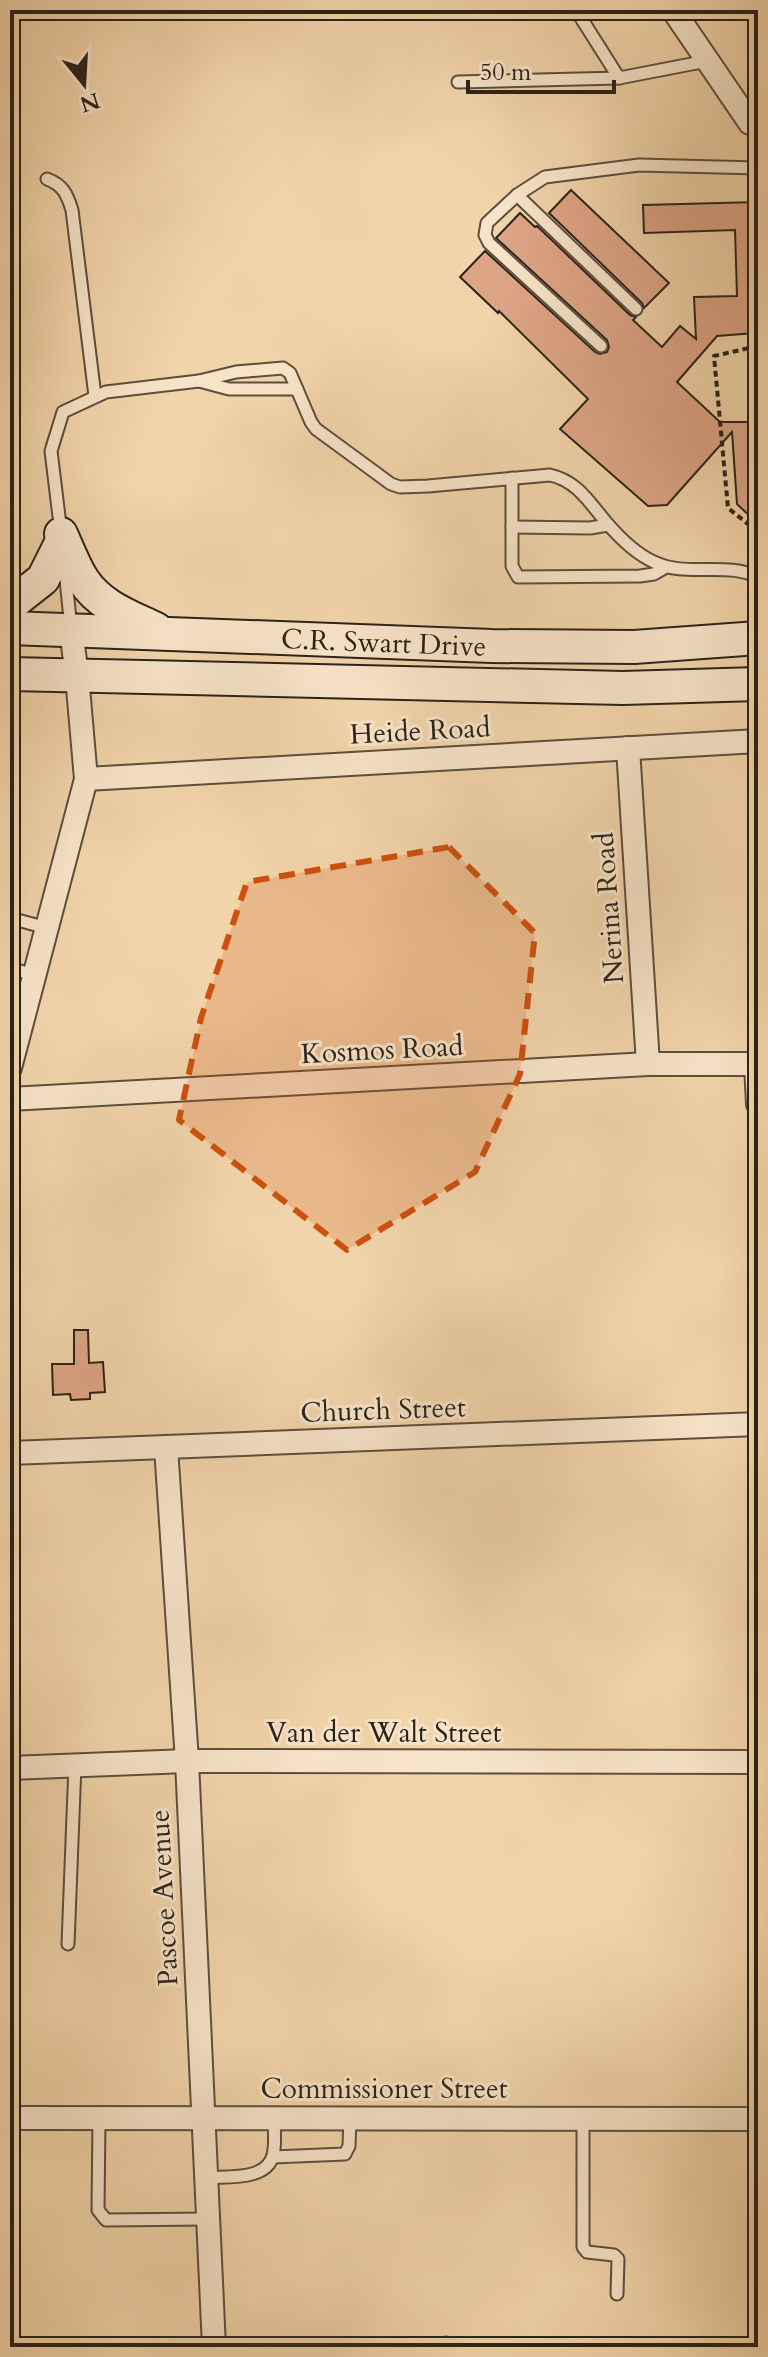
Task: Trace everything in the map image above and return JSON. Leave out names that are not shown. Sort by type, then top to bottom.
[{"type":"main road","points":[[10,605],[43,579],[61,537]]},
{"type":"main road","points":[[61,537],[82,578],[100,600],[169,635]]},
{"type":"main road","name":"C.R. Swart Drive","points":[[10,628],[492,646],[634,647],[758,638]]},
{"type":"main road","name":"C.R. Swart Drive","points":[[10,674],[623,688],[758,684]]},
{"type":"street","points":[[673,10],[750,123]]},
{"type":"street","points":[[10,1068],[86,779],[71,630]]},
{"type":"street","name":"Heide Road","points":[[86,779],[758,741]]},
{"type":"street","name":"Nerina Road","points":[[628,748],[648,1064]]},
{"type":"street","name":"Kosmos Road","points":[[10,1099],[648,1064],[757,1064]]},
{"type":"street","points":[[757,1064],[758,1104]]},
{"type":"street","name":"Church Street","points":[[10,1453],[758,1424]]},
{"type":"street","name":"Pascoe Avenue","points":[[166,1447],[187,1761],[214,2347]]},
{"type":"street","name":"Van der Walt Street","points":[[10,1768],[187,1761],[758,1762]]},
{"type":"street","name":"Commissioner Street","points":[[10,2118],[758,2119]]},
{"type":"lane","points":[[576,10],[619,78]]},
{"type":"lane","points":[[458,82],[619,78],[707,61]]},
{"type":"lane","points":[[601,346],[489,243],[485,235],[487,223],[517,195],[545,177],[639,165],[758,168]]},
{"type":"lane","points":[[47,179],[58,184],[68,195],[72,210],[95,396]]},
{"type":"lane","points":[[517,195],[636,309]]},
{"type":"lane","points":[[71,630],[51,451],[63,412],[106,392],[283,368],[289,370],[316,429],[391,484],[400,487],[428,486],[550,475],[563,478],[578,488],[608,525],[642,555],[666,567],[737,571],[758,577]]},
{"type":"lane","points":[[199,381],[229,389],[297,389]]},
{"type":"lane","points":[[512,478],[512,566],[518,577],[640,576],[654,574],[666,567]]},
{"type":"lane","points":[[512,527],[590,528],[608,525]]},
{"type":"lane","points":[[10,918],[47,928]]},
{"type":"lane","points":[[10,968],[34,975]]},
{"type":"lane","points":[[68,1944],[75,1765]]},
{"type":"lane","points":[[206,2178],[260,2172],[273,2157],[274,2117]]},
{"type":"lane","points":[[99,2118],[98,2210],[101,2217],[106,2220],[209,2219]]},
{"type":"lane","points":[[273,2157],[345,2154],[349,2146],[350,2118]]},
{"type":"lane","points":[[583,2119],[583,2247],[594,2254],[614,2255],[618,2264],[617,2294]]},
{"type":"path","points":[[758,346],[714,356],[728,508],[758,532]]},
{"type":"highlighted area","points":[[449,847],[535,933],[520,1074],[475,1172],[347,1250],[179,1120],[201,1018],[247,882]]},
{"type":"building","points":[[571,190],[669,283],[644,308],[549,213]]},
{"type":"building","points":[[758,202],[755,333],[717,336],[677,382],[720,422],[758,422],[758,524],[737,504],[732,432],[667,505],[648,506],[560,429],[588,399],[460,277],[485,251],[595,352],[607,352],[607,340],[496,238],[520,213],[630,315],[636,317],[633,320],[662,347],[680,326],[696,339],[694,297],[737,296],[735,230],[644,233],[643,205]]},
{"type":"building","points":[[74,1330],[88,1330],[89,1363],[103,1362],[105,1392],[90,1393],[90,1399],[71,1400],[70,1394],[53,1395],[52,1364],[74,1364]]}]
